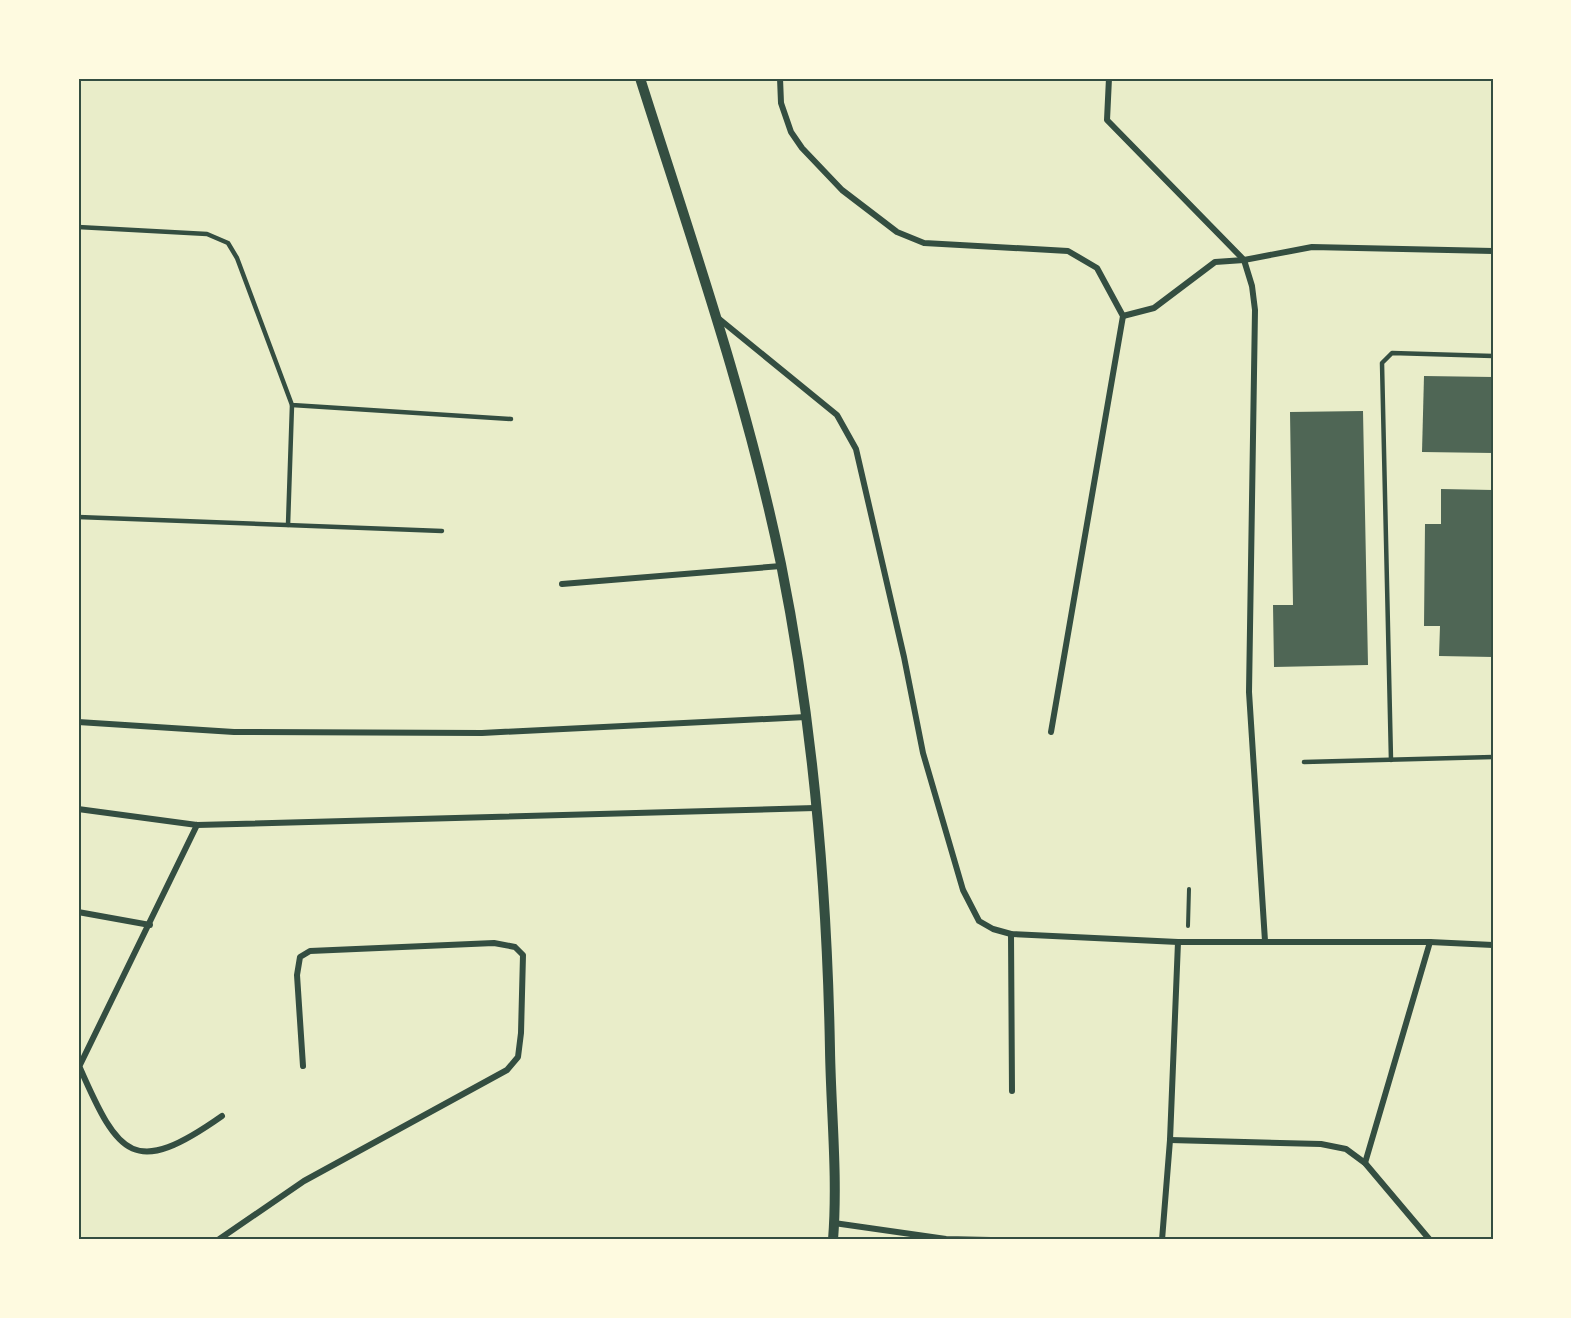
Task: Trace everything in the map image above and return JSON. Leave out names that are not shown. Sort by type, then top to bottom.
[{"type":"street","points":[[640,78],[743,409],[781,566],[806,717],[829,988],[833,1240]]},
{"type":"street","points":[[780,78],[781,103],[791,132],[802,148],[842,190],[897,232],[924,243],[1068,251],[1097,268],[1123,316],[1051,732]]},
{"type":"street","points":[[1109,78],[1107,120],[1244,260],[1252,286],[1255,310],[1248,692],[1265,941]]},
{"type":"street","points":[[1123,316],[1154,308],[1215,262],[1244,260],[1312,247],[1493,251]]},
{"type":"street","points":[[715,316],[837,416],[856,449],[904,657],[923,753],[963,890],[979,921],[993,929],[1011,934],[1178,942],[1430,942],[1493,945]]},
{"type":"street","points":[[562,584],[781,566]]},
{"type":"street","points":[[78,722],[234,732],[482,734],[806,717]]},
{"type":"street","points":[[78,809],[197,825],[815,808]]},
{"type":"street","points":[[197,825],[79,1068],[102,1119],[120,1143],[139,1152],[175,1145],[190,1139],[222,1116]]},
{"type":"street","points":[[78,912],[150,925]]},
{"type":"street","points":[[1011,934],[1012,1091]]},
{"type":"street","points":[[1162,1240],[1170,1140],[1178,942]]},
{"type":"street","points":[[1365,1163],[1430,942]]},
{"type":"street","points":[[218,1240],[304,1181],[507,1070],[518,1057],[521,1034],[523,955],[515,947],[494,943],[310,951],[300,957],[297,975],[303,1066]]},
{"type":"street","points":[[1170,1140],[1321,1144],[1346,1149],[1365,1163],[1430,1240]]},
{"type":"street","points":[[834,1223],[946,1239],[991,1240]]},
{"type":"lane","points":[[78,227],[207,234],[228,243],[237,258],[292,405],[288,525]]},
{"type":"lane","points":[[1391,760],[1382,363],[1392,352],[1493,356]]},
{"type":"lane","points":[[292,405],[511,418]]},
{"type":"lane","points":[[78,517],[442,531]]},
{"type":"lane","points":[[1304,762],[1493,757]]},
{"type":"path","points":[[1188,942],[1189,889]]},
{"type":"building","points":[[1424,376],[1493,377],[1493,453],[1422,452]]},
{"type":"building","points":[[1363,411],[1368,665],[1274,667],[1273,605],[1293,605],[1290,412]]},
{"type":"building","points":[[1441,489],[1493,490],[1493,657],[1439,656],[1440,626],[1424,626],[1425,524],[1441,524]]}]
